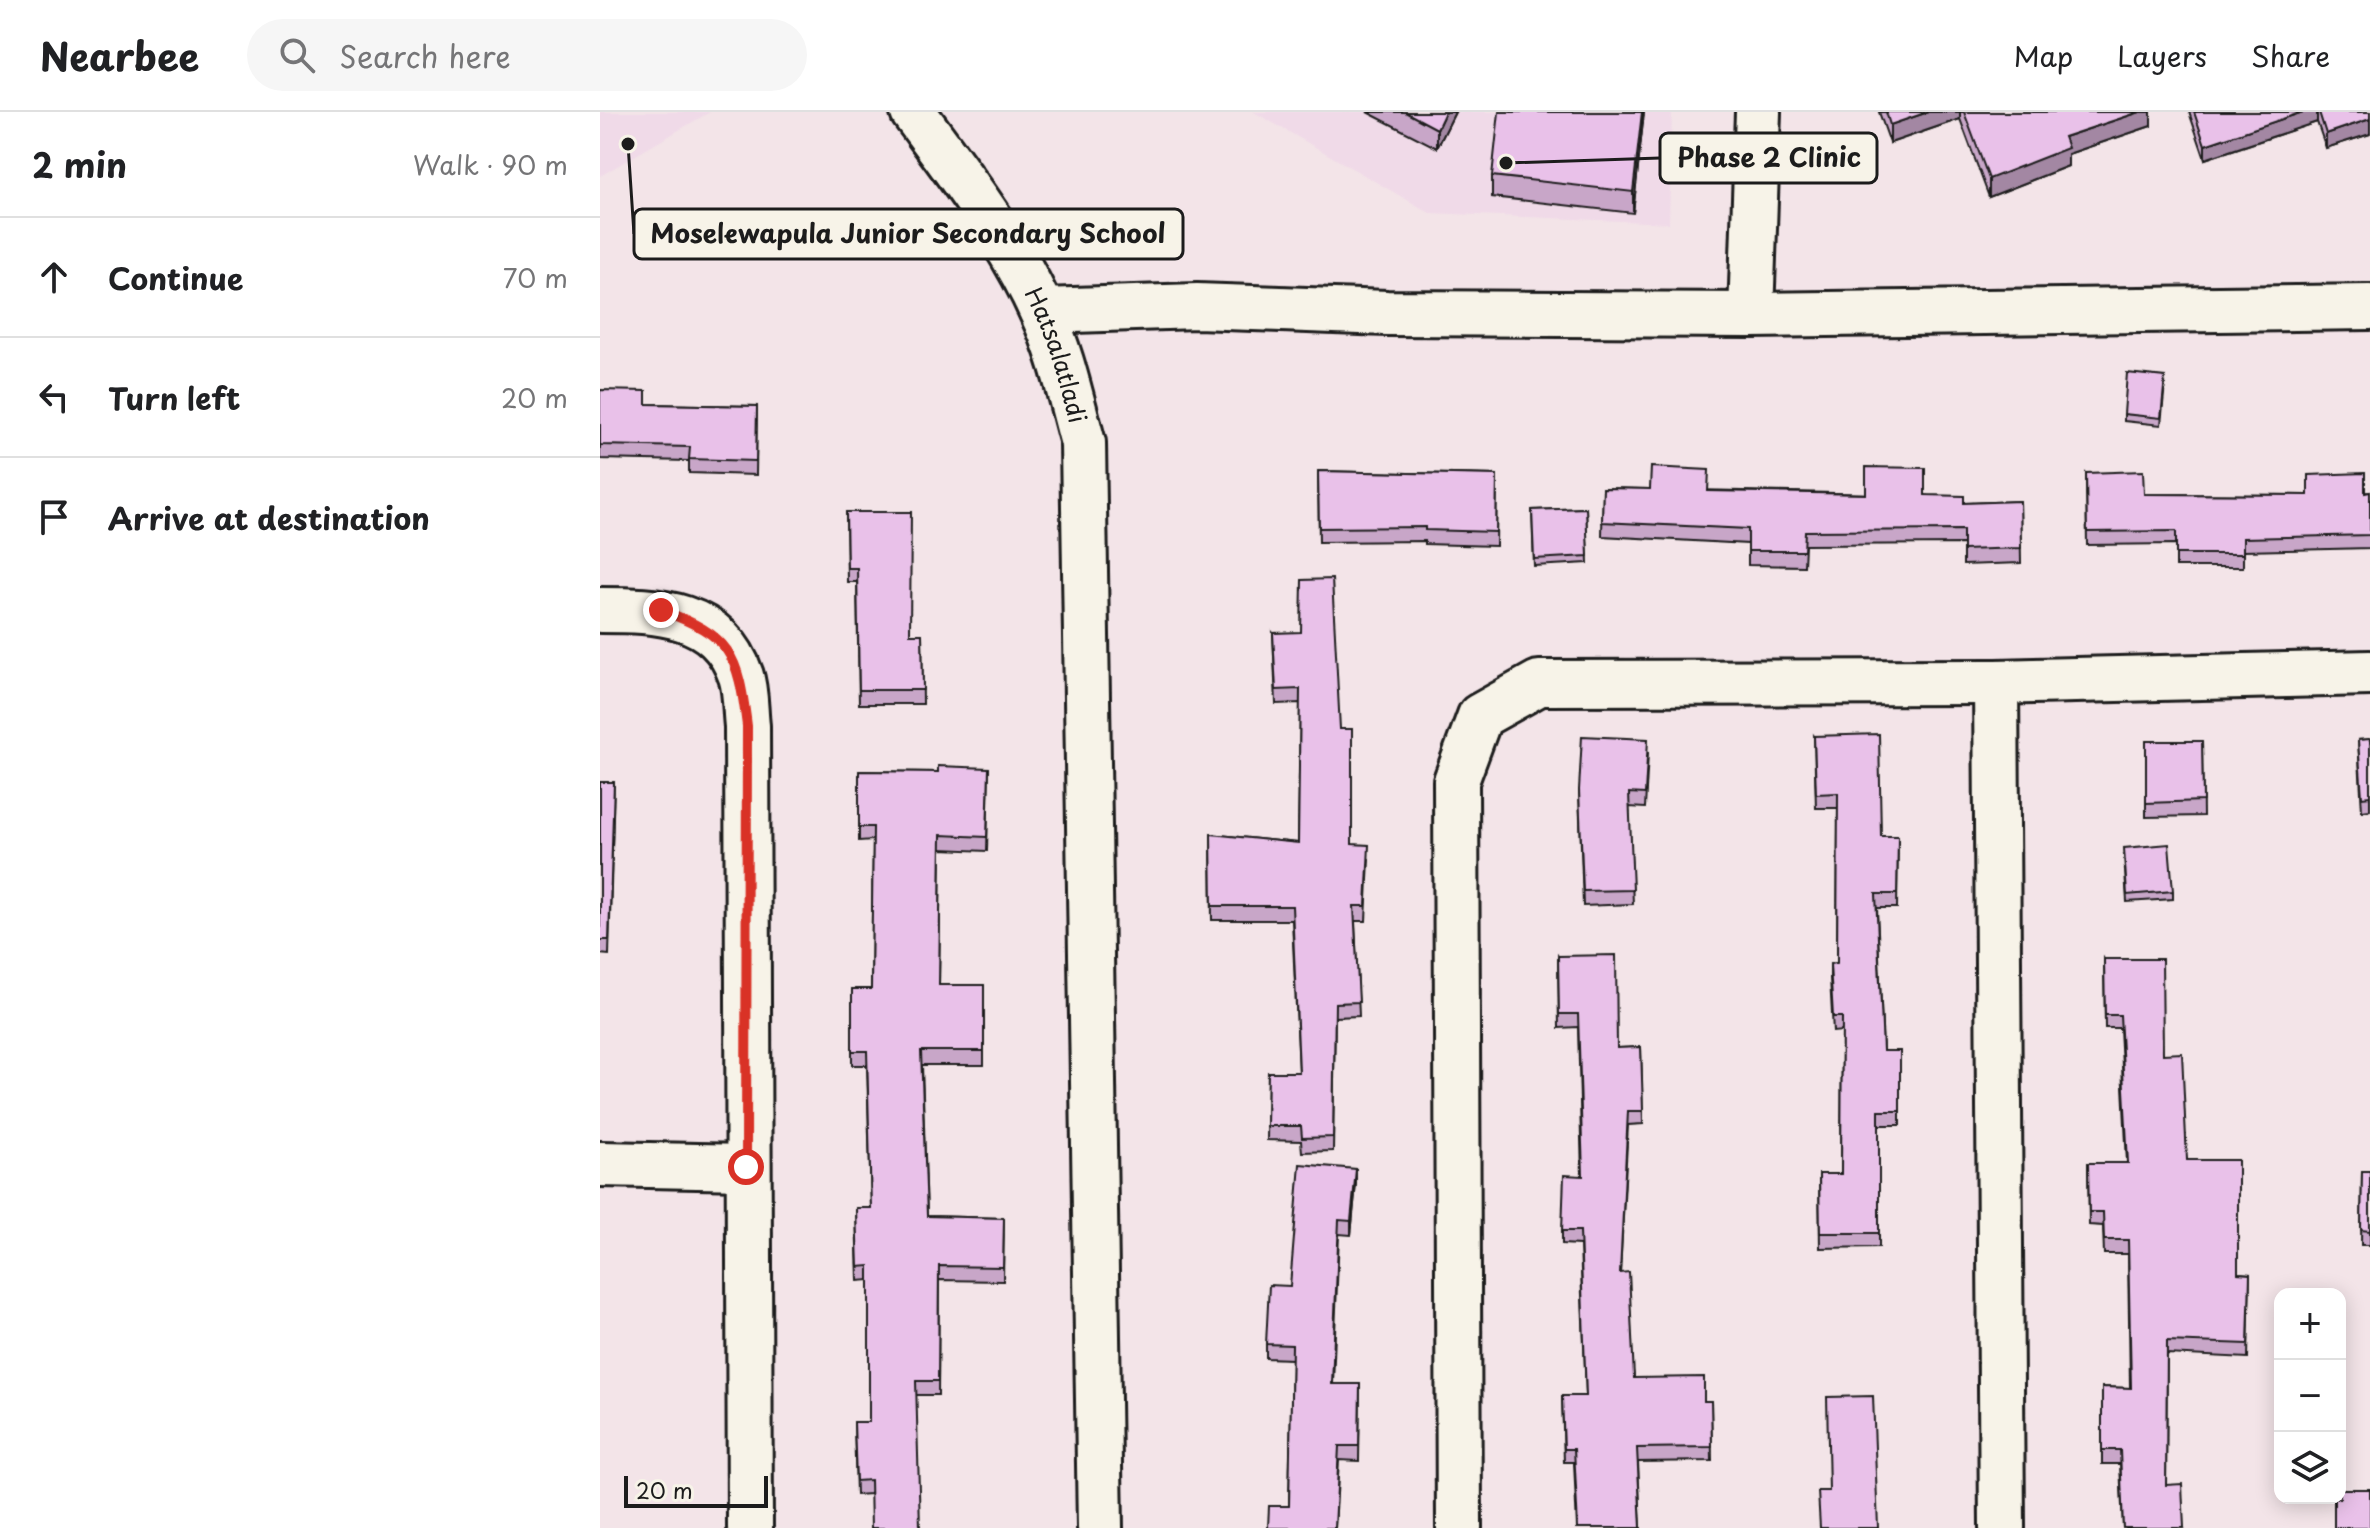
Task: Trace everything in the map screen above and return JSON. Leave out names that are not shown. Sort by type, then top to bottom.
[{"type":"street","name":"Hatsalatladi","points":[[913,112],[986,212],[1042,311],[1058,349],[1083,443],[1100,1528]]},
{"type":"street","points":[[1751,315],[1758,112]]},
{"type":"street","points":[[1042,311],[1197,306],[1387,313],[1751,315],[2370,307]]},
{"type":"street","points":[[600,610],[661,610],[702,626],[724,645],[741,677],[747,726],[746,1167],[750,1528]]},
{"type":"street","points":[[1459,1528],[1456,781],[1480,716],[1539,683],[1996,682],[2370,673]]},
{"type":"street","points":[[1996,682],[2002,1528]]},
{"type":"street","points":[[600,1164],[746,1167]]},
{"type":"shaded area","points":[[600,112],[710,112],[600,176]]},
{"type":"shaded area","points":[[1254,112],[1672,112],[1669,223],[1430,213]]},
{"type":"building","points":[[1405,112],[1445,112],[1437,129]]},
{"type":"building","points":[[1499,112],[1642,112],[1633,192],[1492,176]]},
{"type":"building","points":[[1886,112],[1928,112],[1890,125]]},
{"type":"building","points":[[1964,112],[2140,112],[2064,137],[2068,148],[1989,179]]},
{"type":"building","points":[[2194,112],[2303,112],[2205,145]]},
{"type":"building","points":[[2319,112],[2370,112],[2370,119],[2326,134]]},
{"type":"building","points":[[2127,373],[2165,377],[2161,418],[2124,414]]},
{"type":"building","points":[[600,390],[646,391],[646,404],[757,406],[756,461],[689,459],[690,447],[600,445]]},
{"type":"building","points":[[1651,467],[1709,470],[1708,491],[1866,494],[1866,467],[1925,468],[1925,495],[1964,496],[1964,503],[2020,501],[2021,548],[1963,550],[1963,530],[1805,531],[1804,551],[1748,551],[1748,529],[1602,522],[1603,488],[1650,489]]},
{"type":"building","points":[[1318,471],[1497,475],[1496,532],[1425,530],[1425,527],[1319,528]]},
{"type":"building","points":[[2143,471],[2144,494],[2308,495],[2308,475],[2365,473],[2365,493],[2370,492],[2370,535],[2243,538],[2243,554],[2176,554],[2176,531],[2087,532],[2086,473]]},
{"type":"building","points":[[1586,508],[1588,556],[1534,559],[1532,510]]},
{"type":"building","points":[[846,512],[911,512],[910,634],[922,634],[923,690],[859,690],[857,568],[847,568]]},
{"type":"building","points":[[1332,579],[1340,729],[1352,729],[1352,844],[1369,845],[1366,906],[1354,906],[1359,1002],[1335,1003],[1333,1137],[1302,1138],[1301,1126],[1267,1126],[1268,1072],[1299,1072],[1292,906],[1212,906],[1211,834],[1298,843],[1300,689],[1276,690],[1273,633],[1301,632],[1302,580]]},
{"type":"building","points":[[1879,734],[1881,836],[1898,836],[1897,894],[1876,894],[1883,1051],[1900,1051],[1900,1111],[1879,1111],[1879,1233],[1820,1233],[1819,1174],[1841,1174],[1842,1017],[1833,1017],[1830,964],[1837,963],[1838,793],[1816,794],[1814,736]]},
{"type":"building","points":[[1582,736],[1648,739],[1645,794],[1629,793],[1633,890],[1583,891],[1579,790]]},
{"type":"building","points":[[2370,739],[2370,796],[2362,797],[2358,740]]},
{"type":"building","points":[[2146,741],[2202,741],[2203,801],[2146,803]]},
{"type":"building","points":[[938,766],[989,768],[987,837],[941,835],[939,985],[984,985],[984,1051],[921,1051],[927,1216],[1004,1218],[1003,1267],[939,1266],[938,1381],[916,1381],[920,1528],[871,1528],[870,1480],[856,1481],[854,1422],[869,1422],[869,1266],[858,1267],[856,1208],[871,1208],[867,1051],[852,1051],[852,989],[871,989],[873,827],[859,827],[859,771],[938,772]]},
{"type":"building","points":[[600,782],[614,782],[609,940],[600,940]]},
{"type":"building","points":[[2169,844],[2173,891],[2127,895],[2124,848]]},
{"type":"building","points":[[1616,955],[1617,1048],[1641,1047],[1643,1111],[1628,1111],[1620,1273],[1629,1272],[1634,1378],[1704,1377],[1704,1401],[1711,1401],[1712,1447],[1637,1448],[1641,1528],[1578,1528],[1574,1449],[1564,1449],[1562,1396],[1586,1396],[1580,1231],[1562,1231],[1564,1175],[1583,1176],[1578,1014],[1559,1014],[1558,956]]},
{"type":"building","points":[[2104,959],[2162,959],[2163,1054],[2182,1053],[2187,1160],[2238,1160],[2238,1273],[2250,1274],[2248,1344],[2167,1341],[2166,1485],[2182,1484],[2184,1528],[2123,1528],[2120,1450],[2102,1450],[2102,1387],[2131,1388],[2128,1240],[2104,1240],[2103,1212],[2089,1212],[2088,1163],[2128,1163],[2120,1015],[2105,1015]]},
{"type":"building","points":[[1300,1164],[1356,1169],[1351,1221],[1339,1220],[1332,1384],[1360,1384],[1359,1446],[1339,1446],[1335,1528],[1268,1528],[1269,1506],[1289,1506],[1292,1345],[1266,1344],[1269,1285],[1290,1286]]},
{"type":"building","points":[[2362,1171],[2370,1171],[2370,1231],[2361,1230]]},
{"type":"building","points":[[1873,1396],[1878,1528],[1820,1528],[1818,1491],[1829,1491],[1827,1397]]},
{"type":"building","points":[[2346,1489],[2370,1489],[2370,1528],[2334,1528],[2334,1504],[2346,1504]]},
{"type":"place","name":"Moselewapula Junior Secondary School","points":[[628,144]]},
{"type":"place","name":"Phase 2 Clinic","points":[[1506,163]]},
{"type":"route","points":[[661,610],[702,626],[724,645],[741,677],[747,726],[746,1167]]}]
